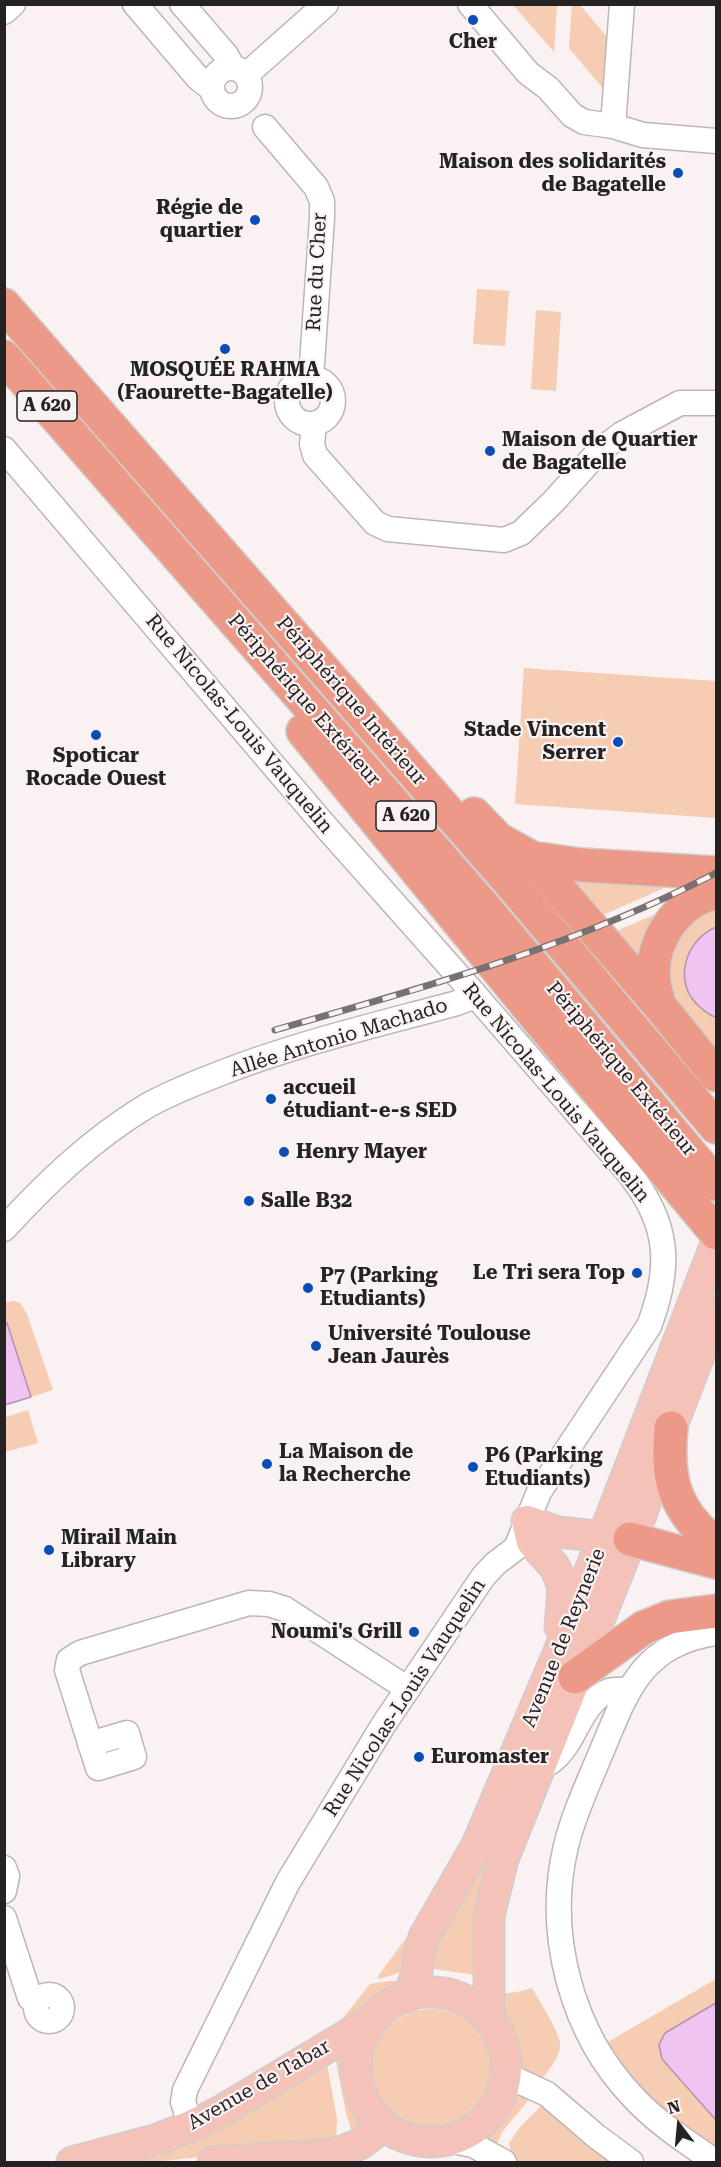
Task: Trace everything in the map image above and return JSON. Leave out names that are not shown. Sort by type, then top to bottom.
[{"type":"highway","name":"Périphérique Intérieur","points":[[4,305],[395,752],[717,1127]]},
{"type":"highway","name":"Périphérique Extérieur","points":[[4,357],[486,909],[717,1184]]},
{"type":"highway","points":[[89,454],[181,585],[717,1233]]},
{"type":"highway","points":[[395,752],[425,757],[486,828],[512,848],[532,858],[581,865],[717,873]]},
{"type":"highway","points":[[532,858],[717,1075]]},
{"type":"highway","points":[[659,1005],[653,981],[654,958],[663,934],[676,915],[690,904],[717,893]]},
{"type":"highway","points":[[676,1416],[668,1456],[675,1489],[684,1511],[702,1533],[717,1544]]},
{"type":"highway","points":[[618,1538],[717,1562]]},
{"type":"highway","points":[[567,1666],[670,1617],[717,1611]]},
{"type":"main road","name":"Avenue de Reynerie","points":[[408,1997],[417,1973],[424,1937],[477,1845],[567,1666],[618,1538],[711,1258]]},
{"type":"main road","points":[[527,1521],[558,1532],[618,1538],[676,1416],[717,1312]]},
{"type":"main road","points":[[527,1521],[532,1542],[554,1566],[563,1589],[567,1666]]},
{"type":"main road","name":"Avenue de Reynerie","points":[[489,2020],[489,1916],[503,1859],[541,1767],[567,1666]]},
{"type":"main road","points":[[431,1992],[457,1997],[480,2010],[502,2041],[506,2075],[500,2097],[487,2117],[469,2132],[447,2140],[423,2141],[409,2138],[384,2125],[369,2108],[359,2086],[358,2051],[362,2040],[374,2019],[389,2006],[408,1997],[431,1992]]},
{"type":"main road","name":"Avenue de Tabar","points":[[72,2163],[155,2140],[191,2126],[223,2110],[374,2019]]},
{"type":"main road","points":[[213,2163],[324,2155],[343,2151],[362,2142],[384,2125]]},
{"type":"street","points":[[4,12],[13,4]]},
{"type":"street","points":[[135,4],[198,78],[212,89],[213,81],[225,69],[240,86]]},
{"type":"street","points":[[182,4],[226,55],[240,86]]},
{"type":"street","points":[[240,86],[326,4]]},
{"type":"street","points":[[470,4],[528,73],[548,88],[572,115],[584,122],[613,126],[643,135],[717,141]]},
{"type":"street","points":[[486,4],[537,65],[548,88]]},
{"type":"street","points":[[613,126],[622,4]]},
{"type":"street","name":"Rue du Cher","points":[[240,86],[265,127],[316,187],[322,201],[311,374]]},
{"type":"street","points":[[613,126],[643,123],[717,129]]},
{"type":"street","points":[[311,374],[330,388],[334,403],[327,417],[314,424],[299,422],[288,410],[286,402],[291,387],[311,374]]},
{"type":"street","points":[[314,424],[312,444],[315,455],[375,523],[388,529],[504,540],[521,534],[599,451],[622,434],[680,403],[717,403]]},
{"type":"street","name":"Rue Nicolas-Louis Vauquelin","points":[[4,449],[326,827],[644,1192],[656,1215],[663,1238],[659,1300],[649,1326],[553,1470],[534,1502],[516,1548],[495,1564],[483,1577],[384,1724],[283,1893],[185,2090],[183,2102],[191,2126]]},
{"type":"street","name":"Allée Antonio Machado","points":[[4,1230],[62,1169],[101,1136],[147,1106],[200,1081],[252,1061],[475,996]]},
{"type":"street","points":[[90,1744],[67,1670],[69,1660],[80,1653],[249,1603],[269,1604],[285,1609],[408,1689]]},
{"type":"street","points":[[717,1633],[691,1638],[670,1647],[639,1674],[628,1690],[593,1771],[566,1845],[559,1892],[561,1948],[570,1988],[592,2040],[617,2079],[635,2100],[661,2122],[717,2162]]},
{"type":"street","points":[[541,1767],[554,1759],[585,1712],[599,1698],[608,1692],[628,1690]]},
{"type":"street","points":[[4,1868],[7,1876],[4,1891]]},
{"type":"street","points":[[4,1918],[30,1998],[37,2002]]},
{"type":"street","points":[[506,2075],[547,2094],[632,2163]]},
{"type":"street","points":[[447,2140],[473,2145],[504,2163]]},
{"type":"shaded area","points":[[513,5],[557,5],[554,52]]},
{"type":"shaded area","points":[[572,5],[580,5],[608,38],[605,91],[569,48]]},
{"type":"shaded area","points":[[477,289],[509,291],[505,346],[473,344]]},
{"type":"shaded area","points":[[536,310],[561,312],[556,391],[531,389]]},
{"type":"shaded area","name":"Stade Vincent Serrer","points":[[524,668],[716,681],[716,818],[515,804]]},
{"type":"shaded area","points":[[557,868],[689,877],[594,919]]},
{"type":"shaded area","points":[[716,903],[712,1017],[716,1017],[716,1060],[677,1012],[664,948],[677,924]]},
{"type":"shaded area","points":[[670,908],[643,961],[607,935]]},
{"type":"shaded area","points":[[716,927],[716,1017],[706,1012],[692,998],[686,987],[684,975],[690,952],[696,942]]},
{"type":"shaded area","points":[[5,1302],[20,1303],[27,1314],[53,1390],[5,1405]]},
{"type":"shaded area","points":[[7,1323],[31,1397],[5,1405],[4,1324]]},
{"type":"shaded area","points":[[28,1410],[38,1443],[5,1452],[5,1417]]},
{"type":"shaded area","points":[[500,1816],[482,1976],[427,1968],[427,1958]]},
{"type":"shaded area","points":[[418,1922],[408,1970],[379,1979],[378,1976]]},
{"type":"shaded area","points":[[716,1979],[716,2003],[665,2033],[716,2120],[716,2147],[653,2103],[628,2075],[606,2043]]},
{"type":"shaded area","points":[[401,1981],[335,2028],[370,1984]]},
{"type":"shaded area","points":[[532,1988],[552,2023],[560,2043],[557,2058],[541,2080],[523,2072],[512,2035],[500,2016],[499,1994]]},
{"type":"shaded area","points":[[716,2003],[716,2120],[662,2059],[659,2045],[665,2033]]},
{"type":"shaded area","points":[[432,2009],[455,2014],[475,2027],[488,2047],[493,2070],[488,2093],[475,2113],[455,2126],[432,2131],[409,2126],[389,2113],[376,2093],[371,2070],[376,2047],[389,2027],[409,2014]]},
{"type":"shaded area","points":[[351,2047],[348,2074],[351,2089],[361,2110],[371,2123],[352,2133],[334,2052]]},
{"type":"shaded area","points":[[326,2058],[337,2119],[336,2142],[155,2162],[104,2162]]},
{"type":"shaded area","points":[[519,2091],[532,2096],[502,2132],[495,2149],[485,2140],[485,2135],[502,2117],[513,2094]]},
{"type":"shaded area","points":[[545,2102],[621,2162],[521,2162],[511,2160],[509,2143],[520,2127]]},
{"type":"railway","points":[[275,1030],[444,980],[555,943],[663,899],[716,873]]},
{"type":"place","name":"Cher","points":[[473,20]]},
{"type":"place","name":"Maison des solidarités de Bagatelle","points":[[678,173]]},
{"type":"place","name":"Régie de quartier","points":[[255,220]]},
{"type":"place","name":"MOSQUÉE RAHMA (Faourette-Bagatelle)","points":[[225,349]]},
{"type":"place","name":"Maison de Quartier de Bagatelle","points":[[490,451]]},
{"type":"place","name":"Spoticar Rocade Ouest","points":[[96,735]]},
{"type":"place","name":"Stade Vincent Serrer","points":[[618,742]]},
{"type":"place","name":"accueil étudiant-e-s SED","points":[[271,1099]]},
{"type":"place","name":"Henry Mayer","points":[[284,1152]]},
{"type":"place","name":"Salle B32","points":[[249,1201]]},
{"type":"place","name":"Le Tri sera Top","points":[[637,1273]]},
{"type":"place","name":"P7 (Parking Etudiants)","points":[[308,1288]]},
{"type":"place","name":"Université Toulouse Jean Jaurès","points":[[316,1346]]},
{"type":"place","name":"La Maison de la Recherche","points":[[267,1464]]},
{"type":"place","name":"P6 (Parking Etudiants)","points":[[473,1467]]},
{"type":"place","name":"Mirail Main Library","points":[[49,1550]]},
{"type":"place","name":"Noumi's Grill","points":[[414,1632]]},
{"type":"place","name":"Euromaster","points":[[419,1757]]}]
